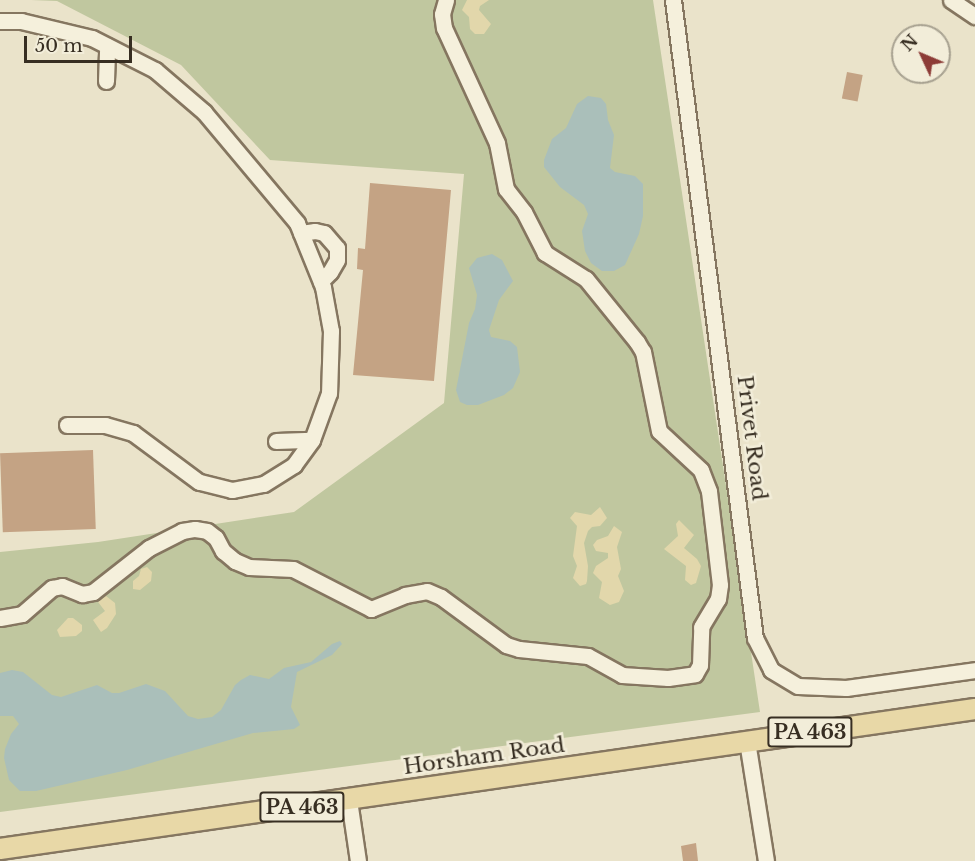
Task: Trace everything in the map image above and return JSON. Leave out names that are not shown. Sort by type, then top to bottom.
[{"type":"main road","name":"Horsham Road","points":[[0,849],[975,709]]},
{"type":"street","points":[[0,618],[22,614],[52,588],[62,586],[82,594],[93,592],[149,548],[182,531],[195,529],[207,531],[216,538],[223,551],[235,561],[249,567],[293,569],[371,609],[405,595],[427,591],[441,597],[506,645],[519,649],[575,652],[588,656],[622,675],[668,678],[695,674],[700,665],[700,627],[718,599],[720,585],[709,491],[701,470],[659,431],[653,412],[643,352],[638,342],[586,279],[545,253],[524,212],[506,189],[497,143],[444,28],[442,14],[446,0]]},
{"type":"street","name":"Privet Road","points":[[672,0],[755,638],[771,670],[798,686],[846,688],[975,670]]},
{"type":"street","points":[[951,0],[975,16]]},
{"type":"street","points":[[0,21],[21,21],[92,39],[155,70],[204,112],[297,223],[321,281],[331,332],[329,393],[312,440],[294,465],[263,484],[232,490],[199,482],[133,433],[105,425],[67,425]]},
{"type":"street","points":[[106,81],[107,46]]},
{"type":"street","points":[[301,233],[315,231],[324,233],[332,239],[337,248],[337,260],[321,281]]},
{"type":"street","points":[[276,441],[312,440]]},
{"type":"street","points":[[747,741],[766,861]]},
{"type":"street","points":[[349,800],[358,861]]},
{"type":"green space","points":[[31,0],[653,0],[760,712],[0,812],[0,552],[98,542],[294,512],[444,403],[464,174],[270,160],[181,65],[57,1]]},
{"type":"sand","points":[[467,0],[489,0],[480,6],[479,10],[491,24],[484,34],[475,34],[470,29],[469,17],[462,10]]},
{"type":"sand","points":[[600,507],[607,518],[600,526],[592,527],[588,531],[584,543],[588,566],[587,581],[586,584],[580,586],[573,578],[577,566],[573,556],[577,526],[570,518],[575,512],[591,515]]},
{"type":"sand","points":[[679,520],[694,535],[684,548],[697,559],[701,566],[696,583],[691,585],[685,580],[686,566],[664,549],[678,536],[676,524]]},
{"type":"sand","points":[[614,526],[622,532],[617,547],[621,569],[618,576],[624,591],[619,602],[610,605],[599,598],[602,582],[593,573],[596,566],[608,558],[608,553],[596,551],[593,545],[597,540],[608,536]]},
{"type":"sand","points":[[147,567],[152,572],[151,581],[140,590],[133,589],[133,581],[139,576],[141,569]]},
{"type":"sand","points":[[106,596],[115,603],[116,614],[107,628],[101,632],[93,620],[105,611],[98,602]]},
{"type":"sand","points":[[68,618],[73,618],[82,625],[82,631],[76,636],[60,637],[57,630]]},
{"type":"water","points":[[588,96],[601,98],[606,104],[608,120],[614,135],[610,168],[615,172],[635,176],[643,184],[643,216],[639,234],[625,265],[614,271],[602,271],[591,263],[585,251],[582,231],[588,214],[584,205],[560,187],[544,167],[544,160],[552,139],[566,128],[577,104]]},
{"type":"water","points":[[492,254],[502,260],[513,281],[499,300],[489,330],[491,337],[510,341],[517,347],[520,372],[513,388],[504,395],[478,405],[467,405],[460,402],[456,390],[477,295],[469,268],[477,258]]},
{"type":"water","points":[[340,641],[342,644],[332,655],[297,672],[291,707],[300,725],[294,729],[253,733],[127,770],[36,791],[20,791],[9,780],[4,758],[5,749],[11,734],[19,724],[13,716],[0,716],[0,673],[12,670],[23,672],[52,695],[61,697],[97,685],[112,693],[119,693],[146,684],[165,691],[188,716],[198,719],[212,717],[221,710],[235,685],[250,675],[269,679],[284,668],[311,662],[332,644]]},
{"type":"building","points":[[847,72],[863,75],[858,102],[842,99]]},
{"type":"building","points":[[370,183],[451,190],[434,381],[353,375],[363,270],[357,269],[358,248],[365,249]]},
{"type":"building","points":[[93,450],[96,529],[3,532],[0,453]]},
{"type":"building","points":[[696,843],[698,861],[683,861],[681,846]]}]
